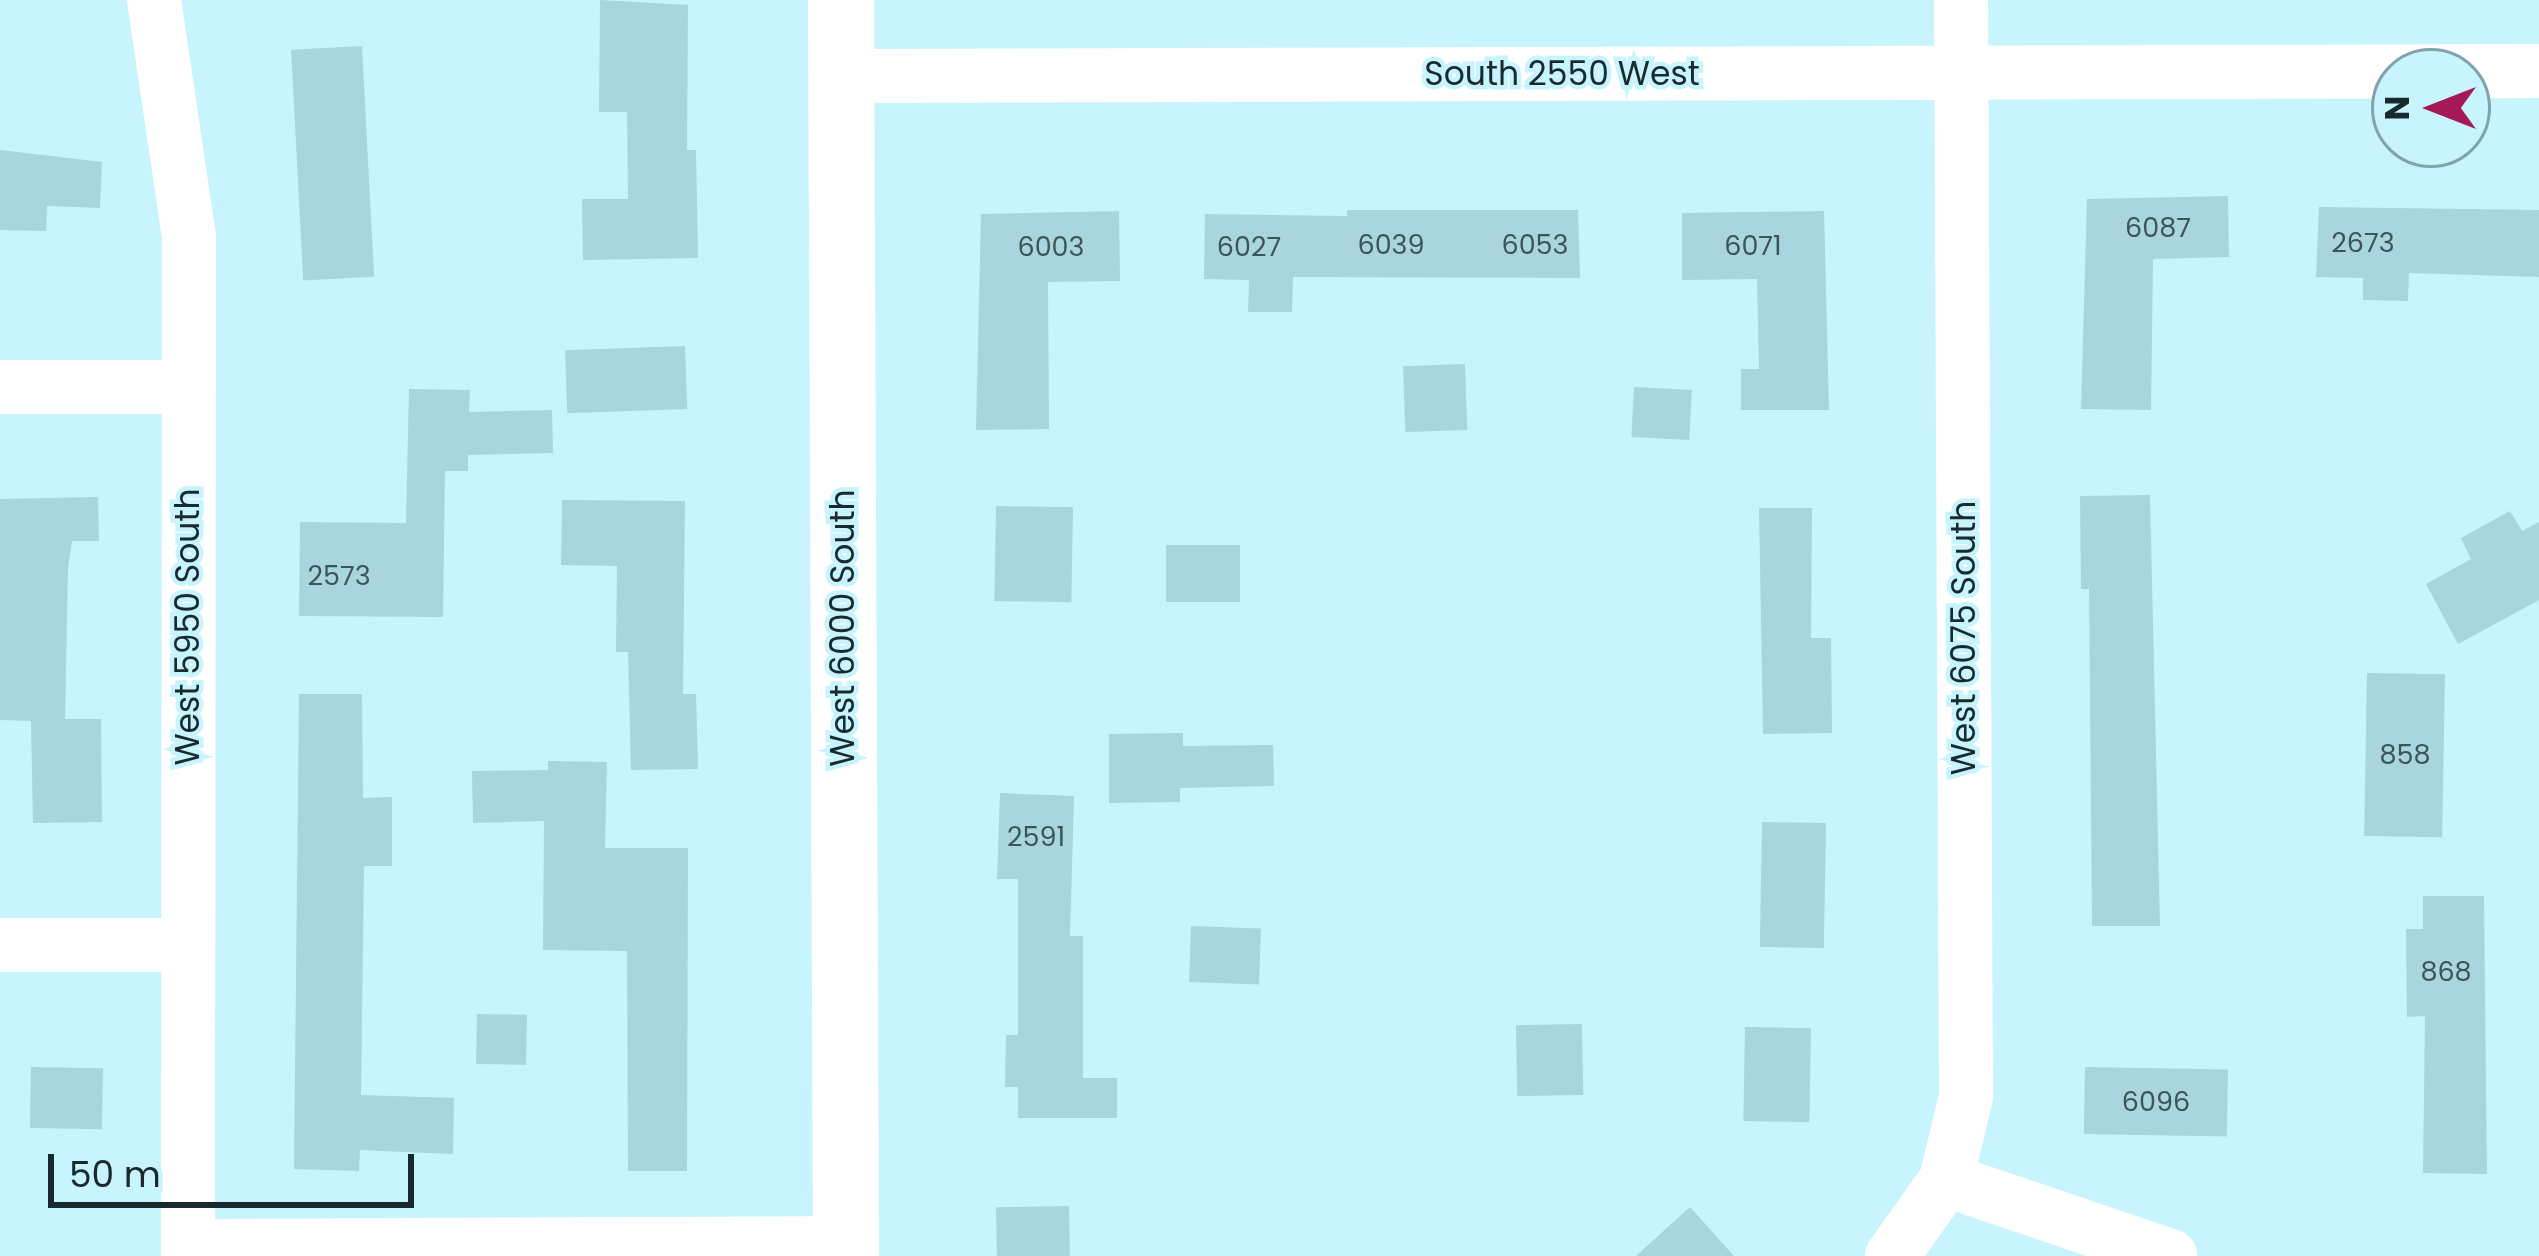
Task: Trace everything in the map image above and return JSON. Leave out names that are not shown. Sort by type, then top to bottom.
[{"type":"street","name":"West 5950 South","points":[[154,0],[188,237],[188,1251]]},
{"type":"street","name":"West 6000 South","points":[[841,0],[846,1250]]},
{"type":"street","name":"West 6075 South","points":[[1892,1256],[1946,1180],[1966,1097],[1961,0]]},
{"type":"street","name":"South 2550 West","points":[[840,76],[2539,71]]},
{"type":"street","points":[[0,387],[188,386]]},
{"type":"street","points":[[0,945],[188,945]]},
{"type":"street","points":[[1946,1180],[2171,1256]]},
{"type":"street","points":[[188,1251],[846,1250]]},
{"type":"building","points":[[600,0],[688,5],[687,150],[696,150],[698,258],[583,260],[582,199],[628,199],[627,112],[599,112]]},
{"type":"building","points":[[362,46],[374,277],[303,280],[291,50]]},
{"type":"building","points":[[0,150],[102,162],[100,208],[47,206],[46,231],[0,230]]},
{"type":"building","points":[[2228,196],[2229,257],[2153,259],[2151,410],[2081,409],[2087,199]]},
{"type":"building","points":[[2319,207],[2539,210],[2539,277],[2409,273],[2408,301],[2363,300],[2363,278],[2316,277]]},
{"type":"building","points":[[1347,210],[1578,210],[1580,278],[1293,277],[1292,312],[1248,312],[1249,280],[1204,279],[1205,214],[1347,216]]},
{"type":"building","points":[[1119,211],[1120,281],[1048,282],[1049,429],[976,430],[981,214]]},
{"type":"building","points":[[1824,211],[1829,410],[1741,410],[1741,369],[1759,369],[1757,279],[1682,280],[1682,213]]},
{"type":"building","points":[[685,346],[687,409],[567,413],[565,350]]},
{"type":"building","points":[[1465,364],[1467,430],[1405,432],[1403,366]]},
{"type":"building","points":[[1634,387],[1692,390],[1689,440],[1631,437]]},
{"type":"building","points":[[409,389],[470,390],[469,412],[552,410],[553,453],[468,455],[468,471],[445,471],[443,617],[299,616],[300,522],[406,523]]},
{"type":"building","points":[[2150,495],[2160,926],[2092,926],[2089,589],[2081,589],[2080,496]]},
{"type":"building","points":[[98,497],[99,541],[72,541],[65,719],[101,719],[102,822],[33,823],[31,721],[0,720],[0,499]]},
{"type":"building","points":[[562,500],[685,501],[683,694],[696,694],[698,769],[631,770],[628,652],[616,652],[617,566],[561,565]]},
{"type":"building","points":[[996,506],[1073,507],[1071,602],[994,601]]},
{"type":"building","points":[[1759,508],[1812,508],[1811,638],[1831,638],[1832,733],[1763,734]]},
{"type":"building","points":[[2510,511],[2522,531],[2539,522],[2539,600],[2458,644],[2426,584],[2471,559],[2461,538]]},
{"type":"building","points":[[1166,545],[1240,545],[1240,602],[1166,602]]},
{"type":"building","points":[[2367,673],[2445,674],[2442,837],[2364,836]]},
{"type":"building","points":[[299,694],[362,694],[363,798],[392,797],[392,866],[364,866],[361,1095],[454,1098],[453,1154],[360,1150],[359,1171],[294,1169]]},
{"type":"building","points":[[1183,733],[1183,746],[1273,745],[1274,786],[1180,788],[1180,802],[1109,803],[1109,734]]},
{"type":"building","points":[[548,761],[607,762],[605,848],[688,848],[687,1171],[628,1171],[627,951],[543,950],[544,821],[473,823],[472,771],[548,770]]},
{"type":"building","points":[[1000,793],[1074,796],[1070,936],[1083,936],[1083,1078],[1117,1078],[1117,1118],[1018,1118],[1018,1087],[1005,1087],[1006,1035],[1018,1035],[1018,879],[997,879]]},
{"type":"building","points":[[1762,822],[1826,823],[1824,948],[1760,947]]},
{"type":"building","points":[[2423,896],[2484,896],[2487,1174],[2423,1173],[2425,1016],[2407,1017],[2406,929],[2423,929]]},
{"type":"building","points":[[1191,926],[1261,928],[1259,984],[1189,982]]},
{"type":"building","points":[[477,1014],[527,1015],[526,1065],[476,1064]]},
{"type":"building","points":[[1582,1024],[1583,1095],[1517,1096],[1516,1025]]},
{"type":"building","points":[[1745,1027],[1811,1028],[1809,1122],[1743,1121]]},
{"type":"building","points":[[31,1067],[103,1068],[102,1129],[30,1128]]},
{"type":"building","points":[[2085,1067],[2228,1069],[2227,1136],[2084,1134]]},
{"type":"building","points":[[1069,1206],[1070,1256],[997,1256],[996,1207]]},
{"type":"building","points":[[1690,1207],[1734,1256],[1636,1256]]}]
